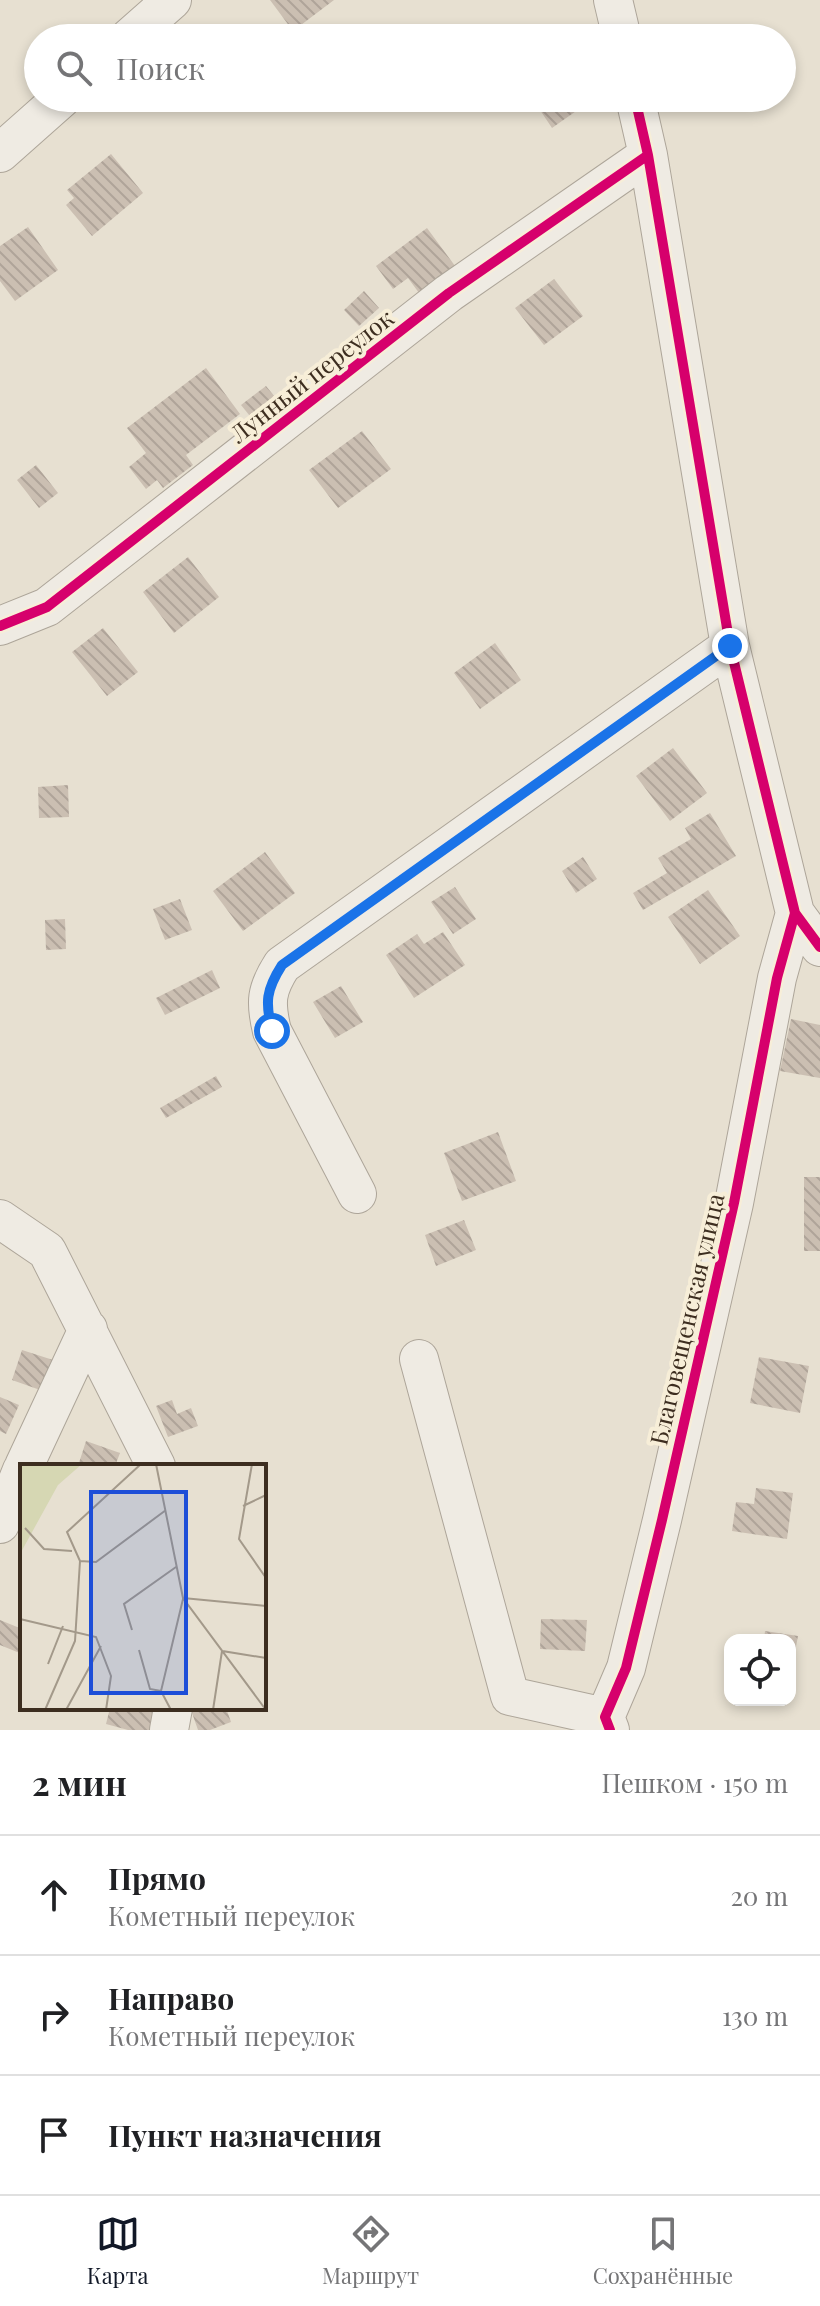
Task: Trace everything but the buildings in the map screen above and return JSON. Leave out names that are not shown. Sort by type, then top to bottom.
[{"type":"street","points":[[145,24],[172,0]]},
{"type":"street","points":[[613,0],[619,24]]},
{"type":"street","points":[[0,153],[46,112]]},
{"type":"street","points":[[638,112],[730,646],[820,947]]},
{"type":"street","name":"Лунный переулок","points":[[0,626],[47,607],[449,293],[648,155]]},
{"type":"street","points":[[357,1194],[272,1031],[266,1008],[270,984],[282,965],[730,646]]},
{"type":"street","name":"Благовещенская улица","points":[[608,1723],[626,1668],[662,1520],[734,1203],[777,978],[808,910]]},
{"type":"street","points":[[0,1219],[47,1251],[155,1464]]},
{"type":"street","points":[[25,1464],[88,1329]]},
{"type":"street","points":[[419,1359],[510,1696],[608,1723]]},
{"type":"street","points":[[0,1524],[20,1475]]},
{"type":"street","points":[[169,1730],[173,1710]]},
{"type":"cycle path","points":[[638,112],[730,646],[795,913],[820,947]]},
{"type":"cycle path","points":[[0,626],[47,607],[449,293],[648,155]]},
{"type":"cycle path","points":[[610,1730],[605,1717],[626,1668],[662,1520],[734,1203],[777,978],[795,913]]},
{"type":"route","points":[[272,1031],[266,1008],[270,984],[282,965],[730,646]]}]
